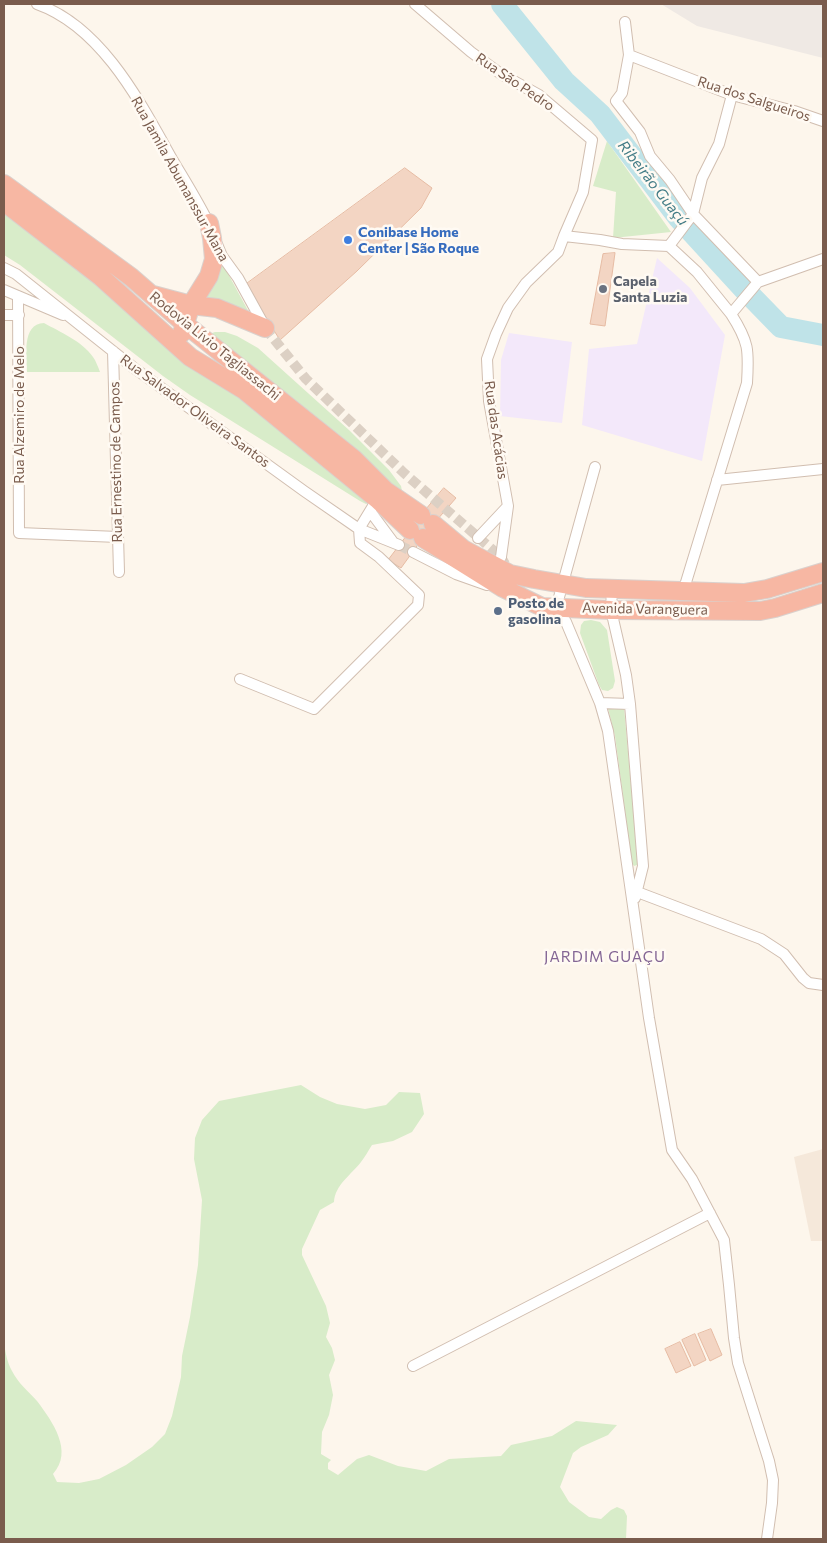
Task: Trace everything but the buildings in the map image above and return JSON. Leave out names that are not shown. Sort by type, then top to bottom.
[{"type":"highway","name":"Rodovia Lívio Tagliassachi","points":[[4,184],[131,277],[184,324],[354,459],[386,491],[420,532]]},
{"type":"highway","name":"Rodovia Lívio Tagliassachi","points":[[4,202],[101,277],[190,357],[244,390],[373,505],[420,532]]},
{"type":"highway","points":[[190,357],[182,343],[182,334],[191,305],[209,276],[214,259],[209,224]]},
{"type":"highway","points":[[152,294],[191,305],[217,308],[265,328]]},
{"type":"highway","name":"Avenida Varanguera","points":[[420,532],[463,549],[510,574],[586,588],[744,593],[767,589],[823,572]]},
{"type":"highway","name":"Avenida Varanguera","points":[[420,532],[502,588],[542,607],[611,610],[760,611],[823,593]]},
{"type":"street","name":"Rua Jamila Abumanssur Mana","points":[[37,4],[51,9],[72,23],[92,40],[114,64],[157,132],[209,224],[222,256],[238,278],[265,328]]},
{"type":"street","name":"Rua São Pedro","points":[[414,4],[471,52],[501,74],[539,95],[592,140]]},
{"type":"street","points":[[625,22],[629,55],[622,93],[616,101],[640,132],[650,156],[670,180],[691,217],[754,286]]},
{"type":"street","name":"Rua dos Salgueiros","points":[[629,55],[732,95],[794,111],[823,121]]},
{"type":"street","points":[[669,246],[691,217],[702,178],[719,144],[732,95]]},
{"type":"street","name":"Rua das Acácias","points":[[501,557],[508,506],[489,401],[487,358],[508,308],[526,283],[558,252],[583,192],[592,140]]},
{"type":"street","points":[[564,236],[622,244],[669,246],[697,272],[731,314],[743,333],[748,355],[747,383],[683,592]]},
{"type":"street","points":[[731,314],[754,286],[823,259]]},
{"type":"street","name":"Rua Salvador Oliveira Santos","points":[[4,268],[16,274],[113,351],[289,480],[359,529],[396,544],[373,505]]},
{"type":"street","points":[[4,290],[77,322]]},
{"type":"street","name":"Rua Alzemiro de Melo","points":[[18,296],[19,533],[118,537]]},
{"type":"street","points":[[4,315],[19,314]]},
{"type":"street","name":"Rua Ernestino de Campos","points":[[113,351],[119,572]]},
{"type":"street","points":[[595,467],[556,608],[566,622],[600,702],[608,731],[634,890],[633,904],[649,1018],[672,1150],[692,1179],[724,1240],[738,1363],[769,1461],[773,1480],[767,1539]]},
{"type":"street","points":[[718,480],[823,469]]},
{"type":"street","points":[[240,679],[314,709],[418,605],[419,595],[379,557],[360,543],[359,529],[373,505]]},
{"type":"street","points":[[478,538],[508,506]]},
{"type":"street","points":[[612,589],[611,610],[626,675],[630,704],[643,866],[634,890]]},
{"type":"street","points":[[600,702],[630,704]]},
{"type":"street","points":[[634,890],[761,939],[784,954],[809,983],[823,985]]},
{"type":"street","points":[[413,1366],[710,1213]]},
{"type":"shaded area","points":[[661,4],[823,4],[823,58],[697,26]]},
{"type":"shaded area","points":[[657,258],[690,288],[725,335],[702,461],[582,425],[589,349],[637,344]]},
{"type":"shaded area","points":[[509,333],[572,342],[562,423],[500,416],[501,360]]},
{"type":"shaded area","points":[[823,1149],[823,1241],[811,1241],[794,1157]]},
{"type":"green space","points":[[607,141],[671,232],[613,238],[616,192],[593,186]]},
{"type":"green space","points":[[4,212],[96,282],[185,357],[364,492],[369,502],[366,504],[360,501],[190,395],[20,265],[4,255]]},
{"type":"green space","points":[[220,259],[251,316],[204,299]]},
{"type":"green space","points":[[44,323],[83,346],[94,359],[100,372],[27,372],[26,350],[29,335],[37,325]]},
{"type":"green space","points":[[225,332],[237,336],[258,348],[349,430],[389,470],[401,486],[402,491],[335,441],[209,334]]},
{"type":"green space","points":[[584,621],[600,622],[607,630],[615,681],[613,688],[608,691],[602,690],[599,685],[580,633],[581,625]]},
{"type":"green space","points":[[624,707],[638,863],[634,866],[632,863],[615,736],[608,708]]},
{"type":"green space","points":[[301,1085],[320,1097],[337,1104],[365,1109],[386,1105],[399,1092],[420,1093],[424,1114],[412,1132],[393,1141],[372,1145],[361,1162],[340,1185],[334,1202],[320,1210],[302,1249],[302,1255],[326,1306],[330,1323],[326,1337],[332,1348],[335,1360],[329,1375],[333,1395],[329,1415],[322,1432],[321,1454],[331,1460],[328,1463],[328,1469],[338,1475],[357,1459],[369,1455],[398,1466],[426,1471],[449,1459],[501,1456],[511,1445],[552,1436],[576,1421],[617,1425],[608,1435],[581,1447],[573,1453],[560,1487],[569,1502],[589,1517],[601,1519],[617,1507],[624,1510],[627,1516],[626,1539],[4,1539],[4,1341],[10,1368],[20,1383],[43,1409],[58,1436],[61,1456],[59,1465],[53,1474],[57,1482],[79,1483],[99,1479],[126,1465],[152,1447],[165,1434],[172,1416],[181,1377],[182,1356],[198,1265],[202,1200],[194,1159],[195,1138],[202,1120],[219,1101]]},
{"type":"waterway","name":"Ribeirão Guaçú","points":[[502,4],[564,81],[600,114],[679,218],[745,290],[781,327],[823,335]]},
{"type":"tunnel","points":[[265,328],[306,379],[404,473],[501,557],[505,564]]},
{"type":"tunnel","points":[[399,545],[413,552]]},
{"type":"place","name":"Conibase Home Center | São Roque","points":[[348,240]]},
{"type":"place","name":"Capela Santa Luzia","points":[[603,289]]},
{"type":"place","name":"Posto de gasolina","points":[[498,611]]},
{"type":"district","name":"JARDIM GUAÇU","points":[[605,957]]}]
